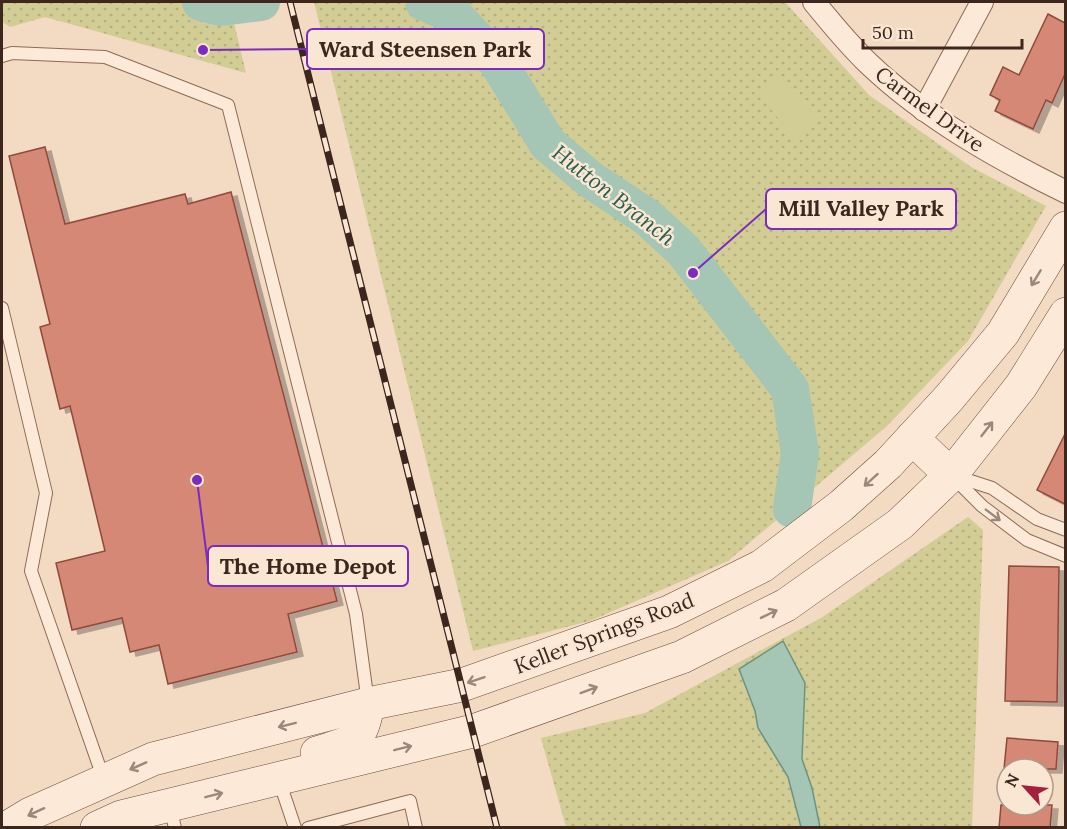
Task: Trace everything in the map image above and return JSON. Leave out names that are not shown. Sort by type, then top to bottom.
[{"type":"main road","name":"Keller Springs Road","points":[[7,828],[30,814],[153,759],[368,704],[462,685],[669,612],[762,566],[841,506],[912,438],[1003,333],[1065,228]]},
{"type":"main road","points":[[98,828],[122,817],[172,817],[279,778],[473,732],[682,657],[786,605],[900,524],[951,475],[1021,386],[1065,314]]},
{"type":"main road","points":[[912,438],[951,475]]},
{"type":"main road","points":[[279,778],[308,756],[353,741],[364,729],[368,704]]},
{"type":"street","name":"Carmel Drive","points":[[814,2],[869,64],[924,110],[994,156],[1065,192]]},
{"type":"street","points":[[924,110],[982,2]]},
{"type":"lane","points":[[2,56],[12,53],[105,57],[228,105],[356,614],[368,704]]},
{"type":"lane","points":[[2,308],[46,493],[31,572],[104,781]]},
{"type":"lane","points":[[951,475],[992,488],[1037,519],[1065,530]]},
{"type":"lane","points":[[951,475],[982,506],[1027,540],[1065,556]]},
{"type":"lane","points":[[279,778],[295,828]]},
{"type":"lane","points":[[308,828],[410,801],[416,828]]},
{"type":"shaded area","points":[[2,2],[229,2],[246,73],[45,17],[10,27],[2,22]]},
{"type":"shaded area","points":[[314,2],[785,2],[869,95],[971,167],[1046,206],[968,341],[887,426],[728,561],[590,621],[473,651]]},
{"type":"shaded area","points":[[781,76],[819,121],[796,140],[759,95]]},
{"type":"shaded area","points":[[968,517],[983,530],[972,827],[566,827],[541,738],[645,713],[821,618]]},
{"type":"shaded area","points":[[783,641],[805,683],[802,759],[812,788],[820,827],[801,827],[788,777],[758,728],[755,711],[739,669]]},
{"type":"building","points":[[1048,14],[1065,23],[1065,74],[1052,103],[1046,100],[1033,129],[995,111],[1000,100],[990,95],[1003,67],[1019,75]]},
{"type":"building","points":[[45,147],[65,224],[185,194],[188,204],[231,192],[337,601],[288,614],[297,652],[168,684],[159,645],[130,652],[122,618],[72,630],[56,563],[105,551],[70,406],[60,409],[40,327],[50,324],[9,156]]},
{"type":"building","points":[[1065,434],[1065,504],[1037,490]]},
{"type":"building","points":[[1009,566],[1059,567],[1057,702],[1005,701]]},
{"type":"building","points":[[1007,738],[1058,742],[1056,769],[1055,757],[1005,757]]},
{"type":"building","points":[[1000,817],[1051,817],[1050,828],[999,828]]},
{"type":"waterway","name":"Hutton Branch","points":[[201,2],[221,7],[261,2]]},
{"type":"waterway","name":"Hutton Branch","points":[[424,2],[453,14],[499,64],[548,144],[591,180],[647,217],[683,250],[790,389],[800,453],[792,509]]},
{"type":"railway","points":[[290,2],[497,828]]},
{"type":"place","name":"Ward Steensen Park","points":[[203,50]]},
{"type":"place","name":"Mill Valley Park","points":[[693,273]]},
{"type":"place","name":"The Home Depot","points":[[197,480]]}]
